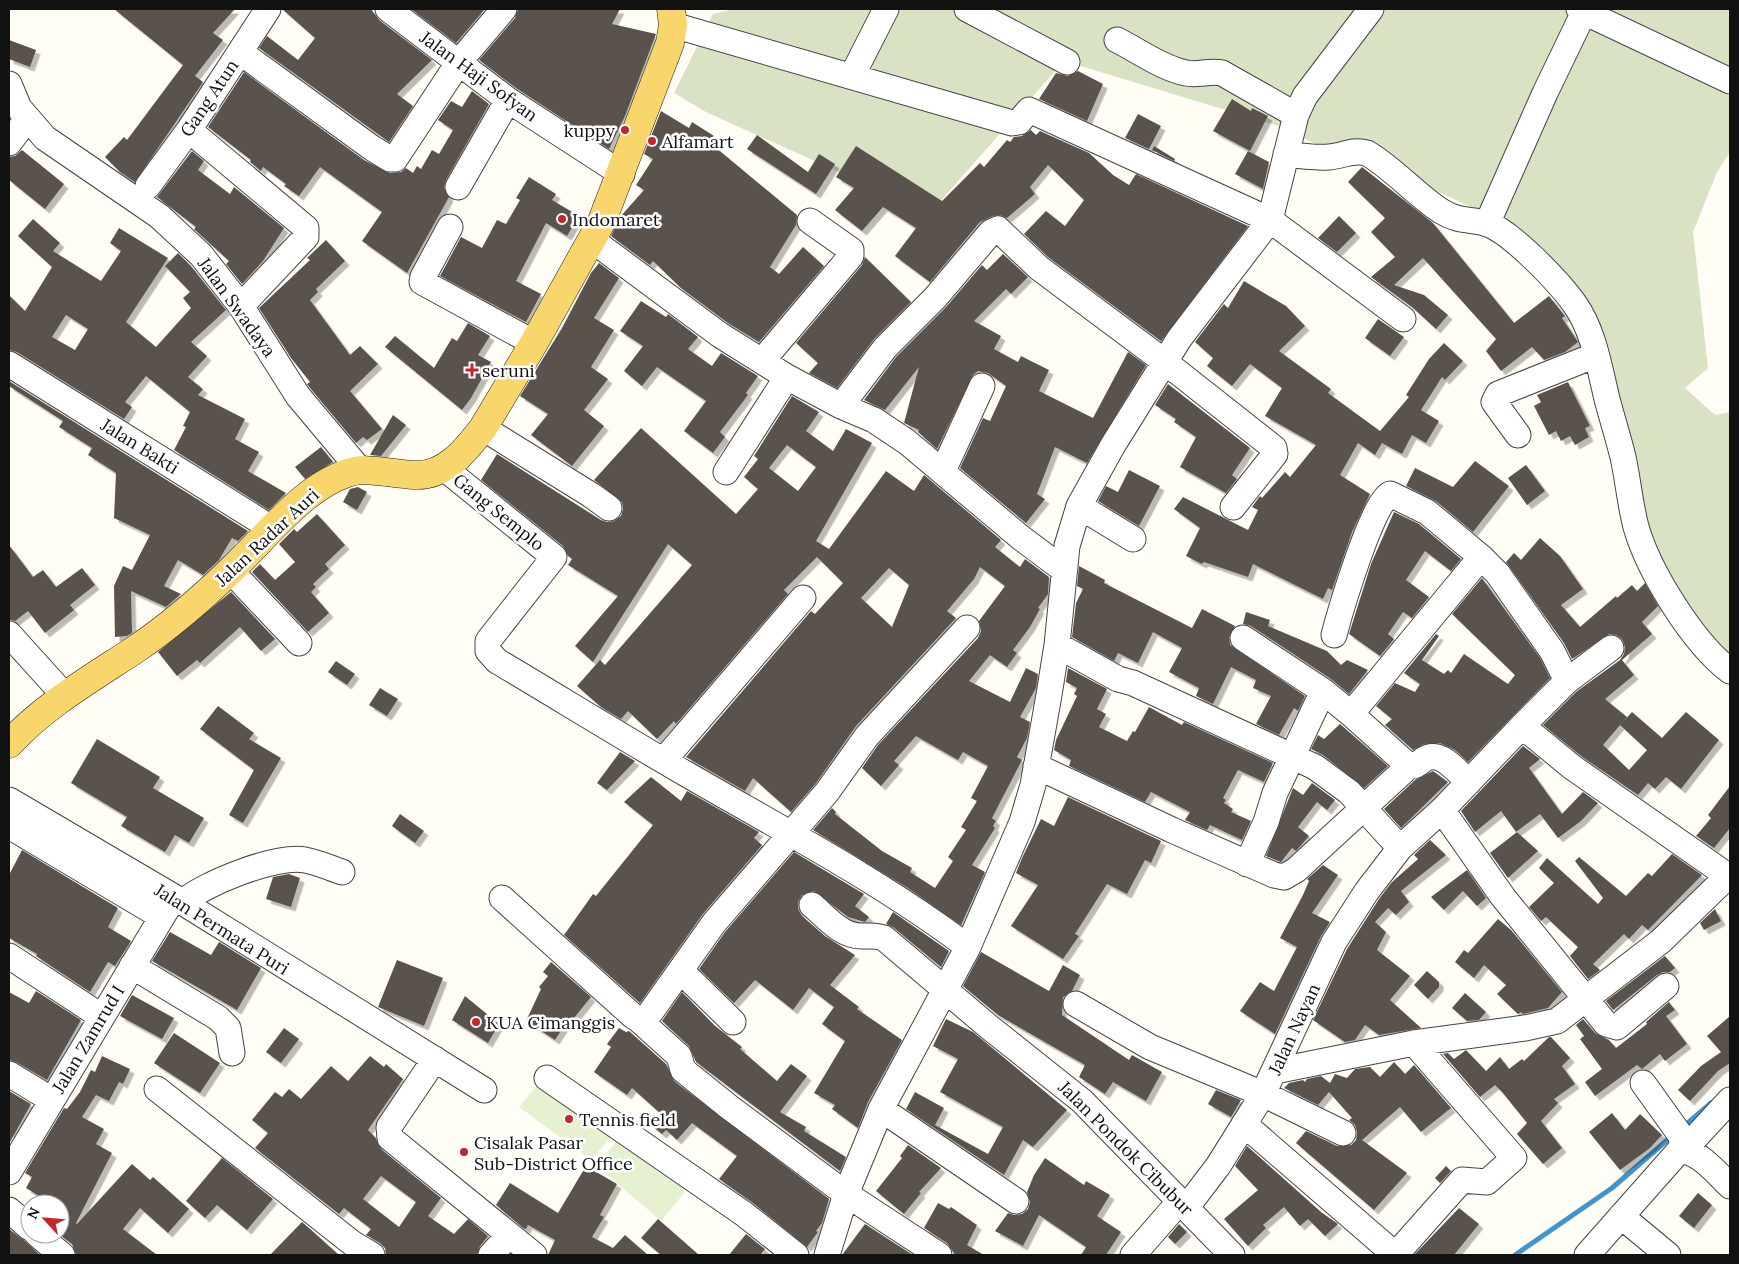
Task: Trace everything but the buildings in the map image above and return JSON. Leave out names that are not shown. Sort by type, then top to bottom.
[{"type":"main road","name":"Jalan Radar Auri","points":[[9,744],[29,724],[65,696],[178,617],[231,571],[271,528],[331,480],[360,470],[416,475],[444,468],[463,451],[483,428],[592,240],[622,174],[637,124],[670,43],[672,17]]},
{"type":"street","name":"Gang Atun","points":[[148,186],[189,130],[268,9]]},
{"type":"street","name":"Jalan Haji Sofyan","points":[[388,9],[508,100],[622,174]]},
{"type":"street","points":[[240,52],[390,159],[398,156],[459,62],[504,9]]},
{"type":"street","points":[[852,76],[886,9]]},
{"type":"street","points":[[966,9],[1067,62]]},
{"type":"street","points":[[827,1255],[846,1194],[882,1109],[968,947],[1022,822],[1033,785],[1057,645],[1064,570],[1070,532],[1079,506],[1113,444],[1165,362],[1270,220],[1296,116],[1305,96],[1371,9]]},
{"type":"street","points":[[1486,224],[1581,10],[1730,81]]},
{"type":"street","points":[[672,17],[852,76],[1012,124],[1019,122],[1029,110],[1270,220],[1403,319]]},
{"type":"street","points":[[1117,40],[1178,71],[1192,74],[1222,73],[1296,116]]},
{"type":"street","name":"Jalan Swadaya","points":[[9,84],[27,119],[46,138],[159,216],[201,255],[241,306],[298,396],[360,470]]},
{"type":"street","points":[[458,187],[508,100]]},
{"type":"street","points":[[9,143],[27,119]]},
{"type":"street","points":[[189,130],[306,228],[306,237],[241,306]]},
{"type":"street","points":[[1286,154],[1310,157],[1332,156],[1357,150],[1367,153],[1441,210],[1463,222],[1486,224],[1524,249],[1573,302],[1585,321],[1596,355],[1623,458],[1636,528],[1645,553],[1688,625],[1706,649],[1730,671]]},
{"type":"street","points":[[762,361],[851,256],[851,250],[810,221]]},
{"type":"street","points":[[450,227],[422,282],[534,343]]},
{"type":"street","points":[[841,406],[885,348],[935,298],[991,232],[998,229],[1039,268],[1165,362],[1274,448],[1275,454],[1233,507]]},
{"type":"street","points":[[592,240],[720,335],[787,377],[841,406],[874,420],[943,471],[1020,537],[1064,570]]},
{"type":"street","points":[[1518,435],[1494,402],[1498,394],[1596,355]]},
{"type":"street","name":"Jalan Bakti","points":[[9,364],[271,528]]},
{"type":"street","points":[[726,472],[787,377]]},
{"type":"street","points":[[943,471],[982,386]]},
{"type":"street","points":[[483,428],[610,508]]},
{"type":"street","name":"Gang Semplo","points":[[444,468],[554,557],[488,641],[488,652],[497,661],[664,760]]},
{"type":"street","points":[[1334,635],[1349,582],[1383,500],[1390,494],[1427,512],[1481,557],[1506,582],[1552,651],[1567,681]]},
{"type":"street","points":[[1079,506],[1133,539]]},
{"type":"street","points":[[1352,714],[1481,557]]},
{"type":"street","points":[[231,571],[300,643]]},
{"type":"street","points":[[803,598],[664,760],[792,832],[926,916],[968,947]]},
{"type":"street","points":[[638,1019],[648,1016],[714,923],[827,792],[867,736],[967,628]]},
{"type":"street","points":[[9,634],[65,696]]},
{"type":"street","points":[[1243,638],[1352,714],[1409,766],[1414,767],[1429,756],[1434,756],[1443,759],[1469,782]]},
{"type":"street","points":[[1057,645],[1118,679],[1134,683],[1291,757],[1306,762],[1328,775],[1363,806],[1400,848]]},
{"type":"street","name":"Jalan Nayan","points":[[1133,1255],[1183,1205],[1218,1166],[1263,1094],[1334,942],[1367,892],[1400,848],[1442,810],[1567,681],[1611,648]]},
{"type":"street","points":[[1248,864],[1291,757],[1323,692]]},
{"type":"street","points":[[1274,1072],[1414,1043],[1546,1025],[1556,1022],[1661,941],[1729,875],[1572,768],[1522,726]]},
{"type":"street","points":[[1036,766],[1248,864],[1279,876],[1289,875],[1341,830],[1363,806],[1409,766]]},
{"type":"street","points":[[1442,810],[1503,897],[1606,1024],[1617,1027],[1666,986]]},
{"type":"street","name":"Jalan Permata Puri","points":[[14,822],[172,906],[338,1001],[484,1090]]},
{"type":"street","points":[[172,906],[191,894],[232,876],[279,861],[304,859],[342,872]]},
{"type":"street","points":[[502,898],[680,1056],[683,1070],[690,1076],[846,1194],[939,1255]]},
{"type":"street","name":"Jalan Pondok Cibubur","points":[[812,905],[842,931],[861,936],[877,935],[884,938],[989,1027],[1082,1101],[1232,1255]]},
{"type":"street","name":"Jalan Zamrud I","points":[[9,1172],[132,966],[172,906]]},
{"type":"street","points":[[9,956],[102,1017]]},
{"type":"street","points":[[132,966],[218,1018],[228,1028],[232,1054]]},
{"type":"street","points":[[681,971],[733,1022]]},
{"type":"street","points":[[1076,1004],[1150,1047],[1263,1094],[1344,1134]]},
{"type":"street","points":[[1244,1124],[1392,1252],[1398,1252],[1462,1180],[1487,1182],[1514,1158],[1414,1043]]},
{"type":"street","points":[[435,1059],[389,1126],[389,1134],[393,1141],[534,1255]]},
{"type":"street","points":[[9,1074],[52,1100]]},
{"type":"street","points":[[547,1078],[729,1203],[796,1255]]},
{"type":"street","points":[[1643,1084],[1681,1136],[1683,1151]]},
{"type":"street","points":[[157,1089],[352,1243],[372,1255]]},
{"type":"street","points":[[1683,1151],[1730,1100]]},
{"type":"street","points":[[882,1109],[1016,1201]]},
{"type":"street","points":[[1587,1255],[1678,1152],[1693,1153],[1730,1186]]},
{"type":"street","points":[[9,1210],[20,1221]]},
{"type":"street","points":[[1621,1216],[1668,1255]]},
{"type":"street","points":[[491,1255],[509,1235]]},
{"type":"green space","points":[[734,9],[1730,9],[1730,152],[1717,172],[1693,232],[1708,368],[1685,388],[1715,415],[1730,412],[1730,673],[1648,551],[1599,329],[1526,233],[1403,175],[1337,155],[1282,127],[1064,61],[930,213],[706,112],[674,93],[713,14]]},
{"type":"green space","name":"Tennis field","points":[[548,1072],[617,1130],[591,1160],[519,1107]]},
{"type":"green space","name":"Tennis field","points":[[622,1135],[688,1188],[661,1221],[596,1165]]},
{"type":"waterway","points":[[1683,1127],[1711,1103]]},
{"type":"waterway","points":[[1515,1255],[1612,1188],[1672,1136]]},
{"type":"place","name":"kuppy","points":[[625,130]]},
{"type":"place","name":"Alfamart","points":[[652,141]]},
{"type":"place","name":"Indomaret","points":[[562,219]]},
{"type":"place","name":"seruni","points":[[472,370]]},
{"type":"place","name":"KUA Cimanggis","points":[[476,1022]]},
{"type":"place","name":"Tennis field","points":[[569,1119]]},
{"type":"place","name":"Cisalak Pasar Sub-District Office","points":[[464,1152]]}]
